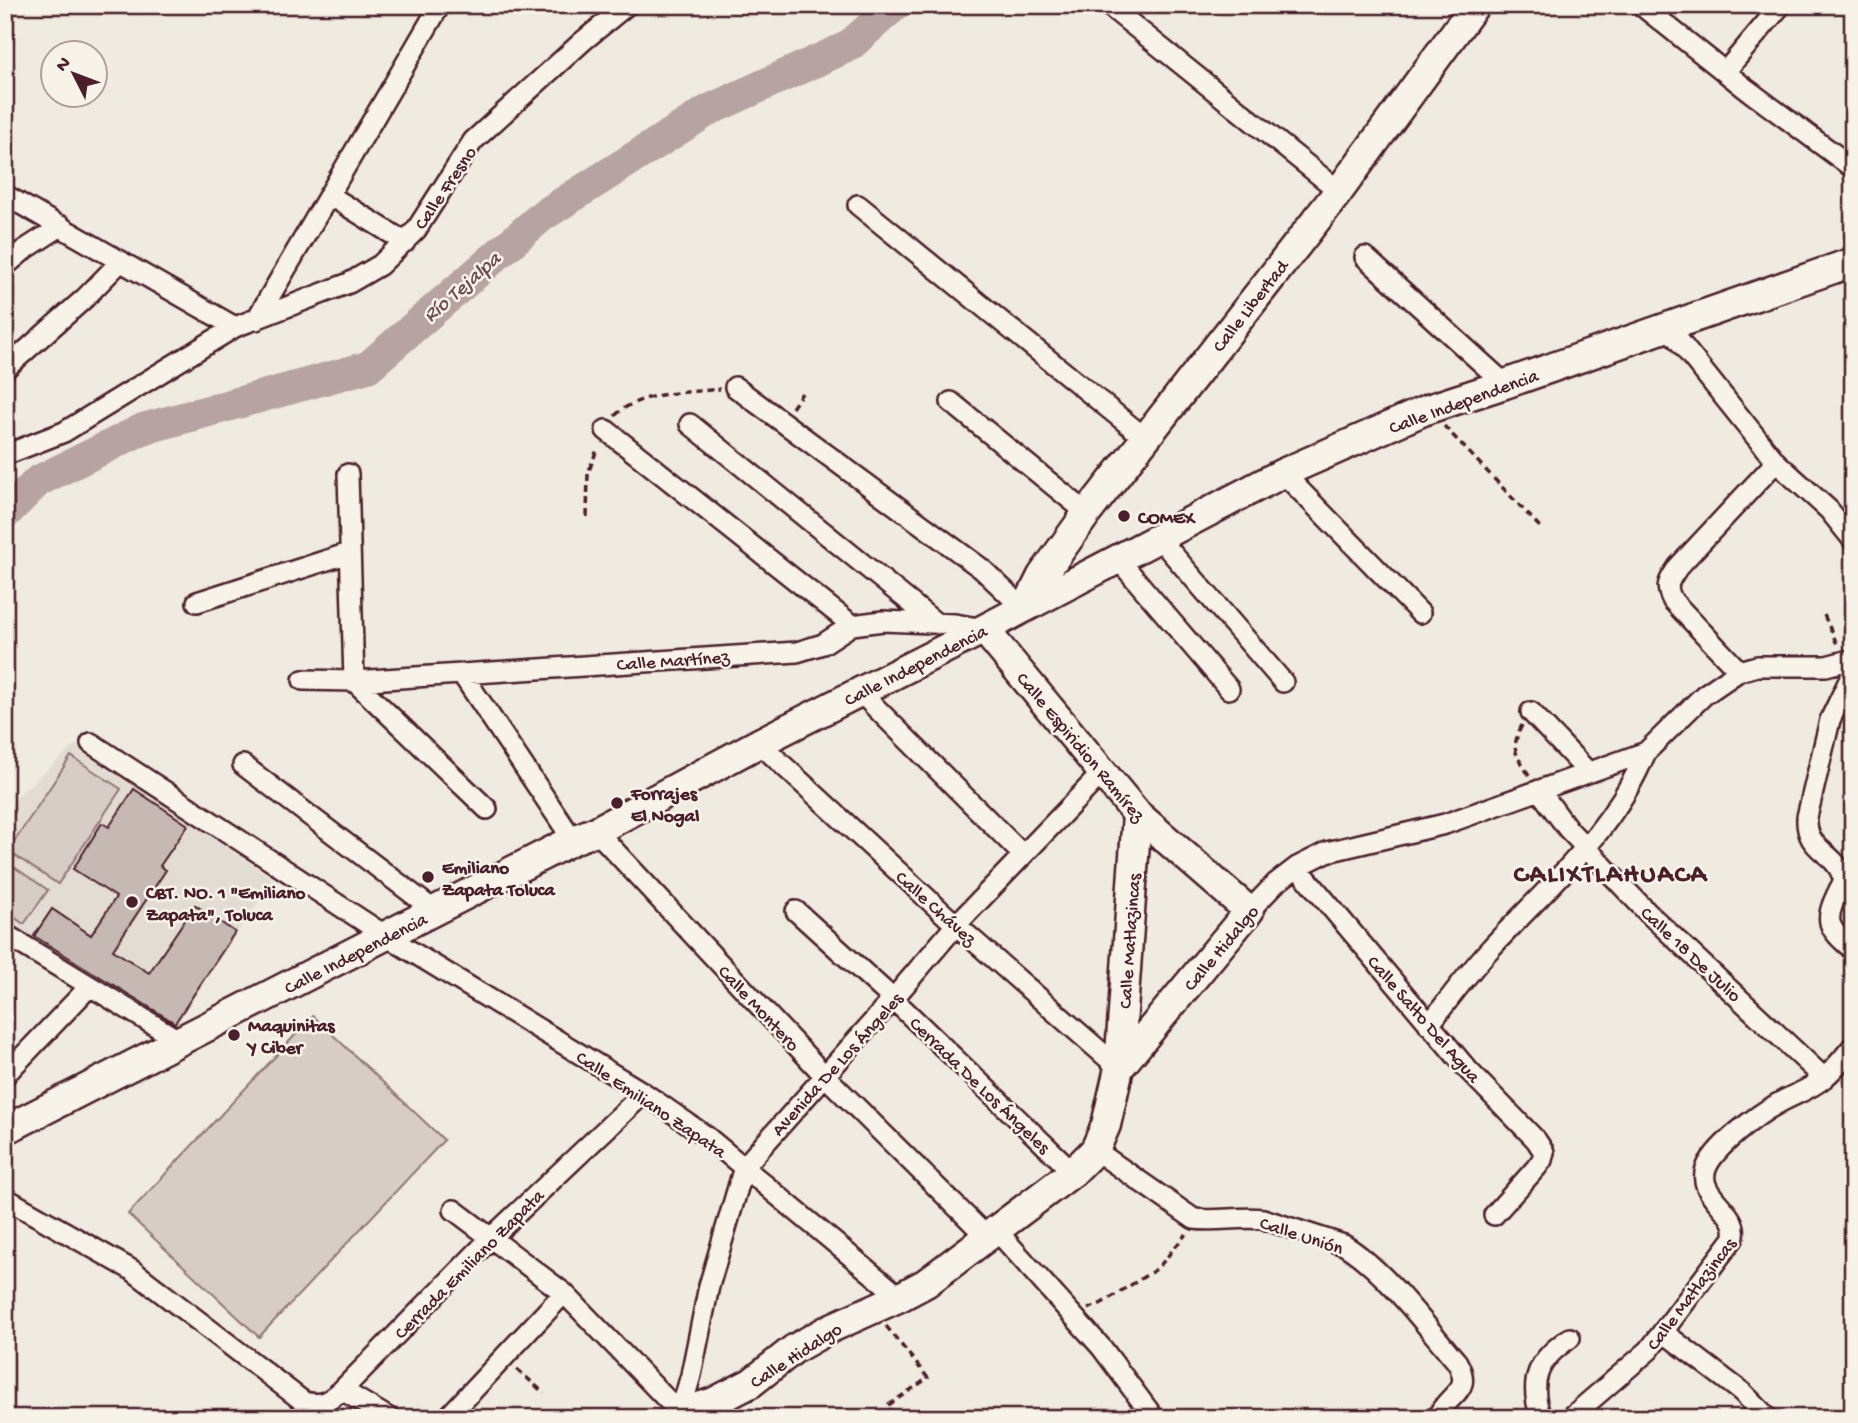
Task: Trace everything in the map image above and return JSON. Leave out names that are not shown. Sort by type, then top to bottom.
[{"type":"main road","name":"Calle Libertad","points":[[1026,608],[1042,576],[1087,513],[1339,191],[1475,5]]},
{"type":"main road","name":"Calle Independencia","points":[[5,1130],[585,836],[1283,472],[1428,409],[1853,262]]},
{"type":"main road","name":"Calle Espiridion Ramírez","points":[[984,629],[1137,814],[1250,911]]},
{"type":"main road","name":"Calle Matlazincas","points":[[1119,1068],[1137,814]]},
{"type":"main road","name":"Calle Hidalgo","points":[[677,1415],[714,1410],[794,1349],[871,1308],[926,1283],[1073,1172],[1095,1150],[1106,1125],[1119,1068],[1250,911]]},
{"type":"street","points":[[256,320],[440,5]]},
{"type":"street","name":"Calle Fresno","points":[[5,455],[64,432],[235,327],[366,274],[405,242],[431,208],[473,141],[583,41],[627,5]]},
{"type":"street","points":[[1108,5],[1339,191]]},
{"type":"street","points":[[1641,5],[1725,72],[1852,166]]},
{"type":"street","points":[[1725,72],[1781,5]]},
{"type":"street","points":[[5,195],[235,327]]},
{"type":"street","points":[[329,195],[405,242]]},
{"type":"street","points":[[858,205],[1145,438]]},
{"type":"street","points":[[5,266],[61,226]]},
{"type":"street","points":[[1365,257],[1505,384]]},
{"type":"street","points":[[5,369],[85,298],[121,261]]},
{"type":"street","points":[[1667,326],[1776,462],[1829,510],[1853,540]]},
{"type":"street","points":[[735,387],[982,569],[1026,608]]},
{"type":"street","points":[[951,402],[1087,513]]},
{"type":"street","points":[[690,424],[937,624]]},
{"type":"street","points":[[606,430],[852,625]]},
{"type":"street","points":[[1739,671],[1673,601],[1667,591],[1669,581],[1678,567],[1776,462]]},
{"type":"street","points":[[1283,472],[1420,613]]},
{"type":"street","points":[[348,474],[354,681],[487,809]]},
{"type":"street","points":[[1158,537],[1283,682]]},
{"type":"street","points":[[197,602],[349,553]]},
{"type":"street","points":[[1118,559],[1229,689]]},
{"type":"street","name":"Calle Martínez","points":[[303,680],[354,681],[797,652],[823,644],[852,625],[883,621],[984,629]]},
{"type":"street","points":[[1850,664],[1830,720],[1806,828],[1813,842],[1842,873],[1843,883],[1828,918],[1838,937],[1853,950]]},
{"type":"street","name":"Calle Hidalgo","points":[[1250,911],[1276,883],[1297,867],[1327,852],[1445,824],[1646,752],[1704,695],[1739,671],[1757,666],[1850,664]]},
{"type":"street","name":"Calle Montero","points":[[462,674],[585,836],[824,1075],[993,1234],[1073,1315],[1110,1358],[1154,1418]]},
{"type":"street","points":[[860,692],[1022,854]]},
{"type":"street","points":[[1531,712],[1588,772]]},
{"type":"street","name":"Calle Emiliano Zapata","points":[[91,743],[386,936],[644,1093],[706,1136],[900,1297]]},
{"type":"street","name":"Calle Chávez","points":[[759,743],[956,925],[1119,1068]]},
{"type":"street","points":[[1429,1025],[1492,948],[1586,848],[1623,800],[1646,752]]},
{"type":"street","points":[[243,765],[435,911]]},
{"type":"street","name":"Avenida De Los Ángeles","points":[[677,1415],[691,1375],[709,1286],[744,1167],[956,925],[1102,773]]},
{"type":"street","name":"Calle 18 De Julio","points":[[1539,790],[1558,817],[1586,848],[1674,939],[1824,1078]]},
{"type":"street","name":"Calle Salto Del Agua","points":[[1297,867],[1429,1025],[1468,1070],[1536,1140],[1544,1152],[1536,1168],[1494,1215]]},
{"type":"street","name":"Cerrada De Los Ángeles","points":[[796,911],[893,999],[1073,1172]]},
{"type":"street","points":[[8,939],[180,1041]]},
{"type":"street","points":[[5,1075],[90,986]]},
{"type":"street","points":[[1824,1078],[1853,1046]]},
{"type":"street","name":"Calle Matlazincas","points":[[1570,1418],[1649,1350],[1736,1233],[1734,1224],[1705,1182],[1704,1173],[1709,1161],[1725,1144],[1772,1107],[1824,1078]]},
{"type":"street","name":"Cerrada Emiliano Zapata","points":[[5,1198],[132,1270],[304,1402],[316,1405],[327,1403],[342,1390],[492,1237],[644,1093]]},
{"type":"street","points":[[1095,1150],[1194,1219]]},
{"type":"street","points":[[454,1210],[565,1293],[677,1415]]},
{"type":"street","name":"Calle Unión","points":[[1194,1219],[1263,1219],[1344,1245],[1355,1252],[1394,1290],[1457,1362],[1465,1378],[1463,1384],[1440,1410],[1437,1418]]},
{"type":"street","points":[[447,1418],[565,1293]]},
{"type":"street","points":[[1664,1332],[1742,1392],[1768,1418]]},
{"type":"street","points":[[1541,1418],[1534,1391],[1537,1374],[1551,1351],[1570,1338]]},
{"type":"street","points":[[342,1390],[389,1418]]},
{"type":"path","points":[[587,517],[588,473],[606,430],[621,410],[640,399],[735,387]]},
{"type":"path","points":[[1428,409],[1540,527]]},
{"type":"path","points":[[1824,615],[1850,664]]},
{"type":"path","points":[[1531,712],[1515,741],[1514,752],[1539,790]]},
{"type":"path","points":[[1073,1315],[1102,1303],[1158,1268],[1188,1232],[1194,1219]]},
{"type":"path","points":[[871,1308],[928,1378],[887,1406],[896,1418]]},
{"type":"path","points":[[505,1359],[544,1393]]},
{"type":"shaded area","name":"CBT. NO. 1 \"Emiliano Zapata\", Toluca","points":[[76,744],[273,879],[173,1030],[5,925],[5,807]]},
{"type":"shaded area","points":[[71,756],[121,789],[58,884],[8,851]]},
{"type":"shaded area","points":[[5,861],[48,890],[24,924],[5,911]]},
{"type":"shaded area","points":[[313,1016],[444,1140],[259,1337],[128,1214]]},
{"type":"building","points":[[134,789],[188,825],[160,866],[166,870],[113,950],[149,973],[195,905],[235,932],[175,1023],[34,936],[52,909],[91,935],[116,897],[73,869],[102,823],[109,827]]},
{"type":"waterway","name":"Río Tejalpa","points":[[5,514],[38,481],[143,429],[368,367],[542,216],[709,110],[849,46],[895,5]]},
{"type":"place","name":"COMEX","points":[[1124,516]]},
{"type":"place","name":"Forrajes El Nogal","points":[[617,803]]},
{"type":"place","name":"Emiliano Zapata Toluca","points":[[428,877]]},
{"type":"place","name":"CBT. NO. 1 \"Emiliano Zapata\", Toluca","points":[[132,902]]},
{"type":"place","name":"Maquinitas Y Ciber","points":[[234,1035]]},
{"type":"district","name":"CALIXTLAHUACA","points":[[1611,872]]}]
